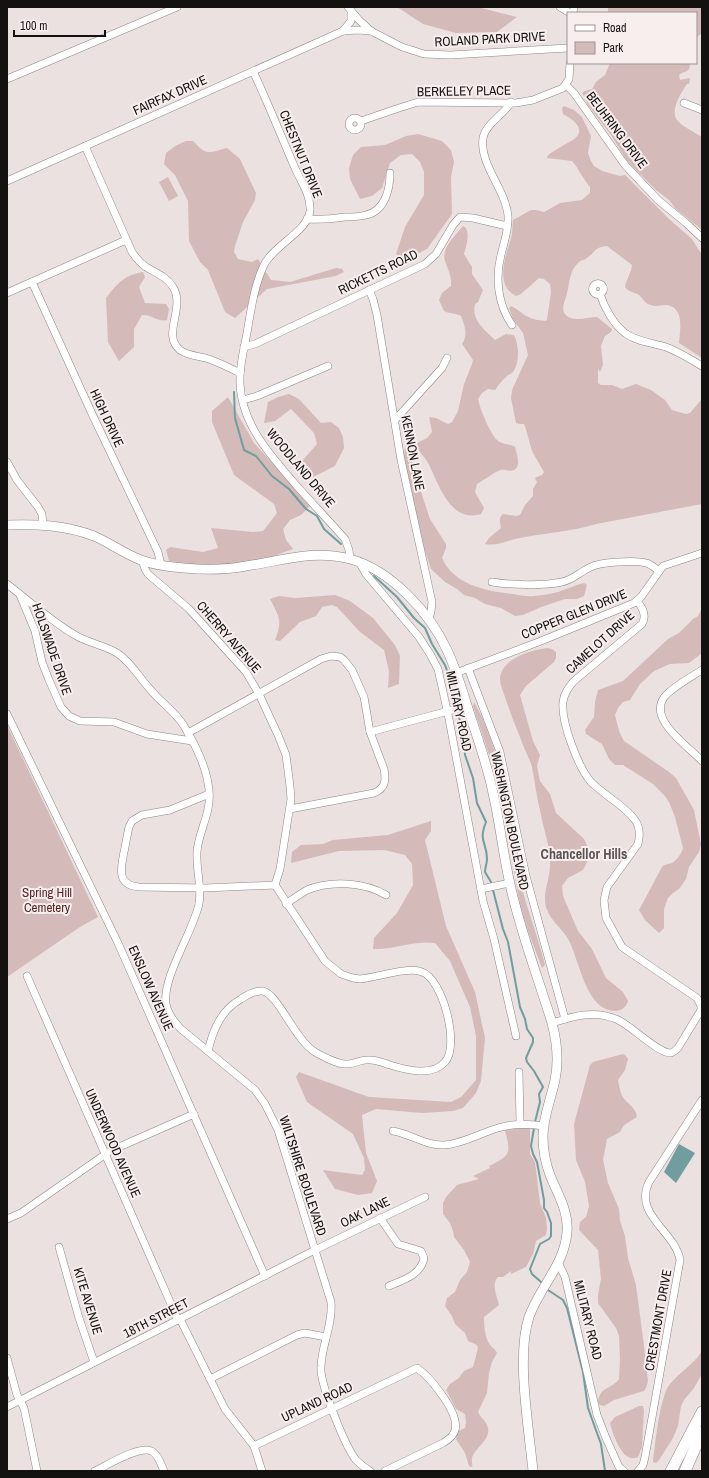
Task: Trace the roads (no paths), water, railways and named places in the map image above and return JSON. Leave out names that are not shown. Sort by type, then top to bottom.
[{"type":"main road","points":[[671,1471],[702,1412]]},
{"type":"main road","points":[[685,1471],[702,1432]]},
{"type":"street","points":[[7,79],[177,7]]},
{"type":"street","points":[[560,7],[570,12]]},
{"type":"street","name":"ROLAND PARK DRIVE","points":[[349,9],[371,31],[402,47],[433,55],[567,48]]},
{"type":"street","name":"ROLAND PARK DRIVE","points":[[343,32],[350,21],[349,9]]},
{"type":"street","name":"ROLAND PARK DRIVE","points":[[343,32],[358,30],[371,31]]},
{"type":"street","name":"FAIRFAX DRIVE","points":[[7,181],[343,32]]},
{"type":"street","points":[[566,85],[570,74],[570,64]]},
{"type":"street","name":"CHESTNUT DRIVE","points":[[240,372],[255,291],[265,263],[273,252],[298,231],[307,219],[310,209],[308,196],[253,71]]},
{"type":"street","name":"BERKELEY PLACE","points":[[361,122],[418,102],[521,102],[533,100],[557,92],[566,85]]},
{"type":"street","name":"BEUHRING DRIVE","points":[[566,85],[574,93],[625,165],[658,200],[702,238]]},
{"type":"street","points":[[511,102],[486,129],[483,139],[485,155],[507,208],[507,226],[498,265],[498,279],[504,308],[512,325]]},
{"type":"street","points":[[684,103],[702,110]]},
{"type":"street","points":[[85,146],[132,252],[146,267],[164,277],[174,288],[178,305],[172,332],[174,341],[178,348],[185,353],[208,359],[240,372]]},
{"type":"street","points":[[307,219],[361,216],[372,213],[380,207],[386,198],[389,187],[390,173]]},
{"type":"street","name":"RICKETTS ROAD","points":[[244,347],[255,344],[425,264],[436,254],[453,225],[460,217],[472,218],[507,226]]},
{"type":"street","points":[[7,293],[126,240]]},
{"type":"street","name":"HIGH DRIVE","points":[[32,282],[93,416],[158,552],[161,564]]},
{"type":"street","name":"KENNON LANE","points":[[369,290],[377,315],[401,460],[432,602],[428,620]]},
{"type":"street","points":[[600,294],[607,310],[623,332],[634,338],[671,350],[702,366]]},
{"type":"street","points":[[395,420],[442,368],[447,358]]},
{"type":"street","points":[[243,400],[257,396],[328,366]]},
{"type":"street","name":"WOODLAND DRIVE","points":[[240,372],[243,400],[250,420],[261,442],[277,463],[344,539],[349,550],[350,559]]},
{"type":"street","points":[[7,462],[17,480],[38,507],[42,514],[43,525]]},
{"type":"street","name":"WASHINGTON BOULEVARD","points":[[7,525],[43,525],[61,527],[84,533],[102,540],[142,560],[182,568],[211,570],[241,567],[306,555],[324,554],[350,559],[369,566],[391,579],[428,620],[442,640],[456,673],[490,780],[510,883],[520,922],[557,1043],[557,1068],[544,1126],[543,1144],[546,1165],[563,1206],[567,1221],[566,1240],[558,1262],[532,1309],[524,1342],[524,1377],[533,1471]]},
{"type":"street","points":[[492,582],[514,585],[558,583],[568,580],[595,565],[607,563],[641,562],[649,564],[659,571],[667,564],[702,553]]},
{"type":"street","name":"CHERRY AVENUE","points":[[142,560],[144,569],[148,574],[183,603],[240,665],[259,694],[278,735],[286,756],[290,786],[290,809],[280,869],[275,884]]},
{"type":"street","name":"MILITARY ROAD","points":[[360,562],[366,574],[419,637],[440,674],[481,889],[516,1036]]},
{"type":"street","name":"COPPER GLEN DRIVE","points":[[456,673],[542,642],[637,601],[659,571]]},
{"type":"street","name":"WILTSHIRE BOULEVARD","points":[[7,584],[75,636],[107,648],[123,657],[150,689],[172,710],[184,726],[207,776],[209,794],[208,810],[198,844],[197,860],[200,887],[198,909],[168,983],[166,990],[166,1002],[170,1016],[174,1022],[255,1090],[265,1104],[280,1138],[332,1310],[320,1368],[323,1381],[332,1408],[352,1454],[360,1464],[370,1471]]},
{"type":"street","name":"HOLSWADE DRIVE","points":[[20,595],[35,631],[45,672],[58,701],[65,712],[74,719],[80,721],[114,722],[147,734],[192,741]]},
{"type":"street","name":"CAMELOT DRIVE","points":[[552,1023],[587,1014],[616,1018],[660,1049],[669,1053],[678,1048],[701,1010],[701,1006],[697,998],[622,947],[608,923],[603,906],[605,893],[611,881],[638,844],[640,839],[638,826],[630,815],[593,784],[583,771],[575,755],[563,710],[566,691],[574,681],[642,624],[645,617],[644,612],[637,601]]},
{"type":"street","points":[[188,733],[326,657],[340,657],[348,665],[361,688],[366,704],[370,732],[384,769],[385,781],[382,789],[370,795],[290,809]]},
{"type":"street","name":"WASHINGTON BOULEVARD","points":[[468,668],[500,752],[527,882],[565,1019]]},
{"type":"street","points":[[702,670],[665,696],[660,710],[665,724],[702,761]]},
{"type":"street","points":[[370,732],[467,706]]},
{"type":"street","name":"ENSLOW AVENUE","points":[[7,714],[118,943],[265,1276]]},
{"type":"street","points":[[176,739],[184,726]]},
{"type":"street","points":[[208,1051],[217,1024],[229,1008],[246,996],[260,991],[267,992],[274,999],[294,1030],[307,1046],[322,1056],[337,1062],[349,1064],[369,1060],[406,1069],[422,1071],[430,1070],[441,1066],[448,1058],[450,1044],[448,1017],[441,997],[427,974],[422,971],[410,970],[360,979],[342,974],[325,961],[286,904],[275,884],[200,887],[134,887],[126,883],[123,879],[121,869],[129,827],[136,818],[147,814],[170,810],[209,794]]},
{"type":"street","points":[[481,889],[510,883]]},
{"type":"street","points":[[286,904],[308,890],[330,885],[346,884],[377,890],[386,895]]},
{"type":"street","name":"UNDERWOOD AVENUE","points":[[27,976],[179,1319],[225,1409],[254,1446]]},
{"type":"street","points":[[519,1072],[520,1124]]},
{"type":"street","name":"CRESTMONT DRIVE","points":[[638,1471],[643,1465],[645,1457],[680,1260],[675,1248],[647,1208],[645,1200],[646,1190],[649,1182],[702,1100]]},
{"type":"street","points":[[7,1218],[21,1213],[113,1150],[194,1114]]},
{"type":"street","points":[[393,1131],[425,1142],[444,1145],[464,1140],[496,1128],[520,1124],[544,1126]]},
{"type":"street","name":"OAK LANE","points":[[315,1250],[425,1197]]},
{"type":"street","points":[[380,1218],[398,1244],[421,1251],[424,1258],[422,1265],[415,1273],[389,1286]]},
{"type":"street","name":"KITE AVENUE","points":[[59,1247],[79,1318],[94,1362]]},
{"type":"street","name":"18TH STREET","points":[[7,1407],[315,1250]]},
{"type":"street","name":"MILITARY ROAD","points":[[558,1262],[565,1277],[601,1427],[619,1467],[624,1471]]},
{"type":"street","points":[[210,1379],[296,1335],[305,1333],[326,1338]]},
{"type":"street","points":[[7,1358],[20,1400],[24,1408],[37,1471]]},
{"type":"street","name":"UPLAND ROAD","points":[[254,1446],[415,1368],[420,1370],[447,1401],[455,1418],[456,1429],[451,1437],[443,1443],[385,1471]]},
{"type":"street","points":[[254,1446],[262,1471]]},
{"type":"street","points":[[94,1471],[136,1452],[147,1450],[152,1451],[158,1458],[164,1471]]},
{"type":"water","points":[[679,1144],[695,1153],[676,1183],[664,1172]]},
{"type":"waterway","points":[[234,392],[235,418],[244,450],[256,456],[272,476],[289,489],[306,509],[317,516],[324,529],[341,544]]},
{"type":"waterway","points":[[374,576],[397,597],[414,618],[425,628],[432,644],[445,665],[450,679],[455,705]]},
{"type":"waterway","points":[[458,712],[464,741],[465,755],[473,778],[477,803],[486,822],[483,834],[487,853],[485,872],[491,882]]},
{"type":"waterway","points":[[493,890],[503,929],[508,942],[520,1007],[527,1029],[533,1038],[533,1042],[526,1058],[527,1062],[543,1087],[539,1094],[540,1102],[535,1122]]},
{"type":"waterway","points":[[534,1128],[531,1146],[537,1162],[544,1200],[544,1208],[551,1223],[551,1236],[549,1239],[540,1244],[530,1269],[532,1274],[541,1282]]},
{"type":"waterway","points":[[548,1290],[563,1300],[567,1308],[583,1372],[588,1408],[601,1444],[605,1471]]},
{"type":"district","name":"Chancellor Hills","points":[[584,854]]},
{"type":"park label","name":"Spring Hill Cemetery","points":[[47,900]]}]
